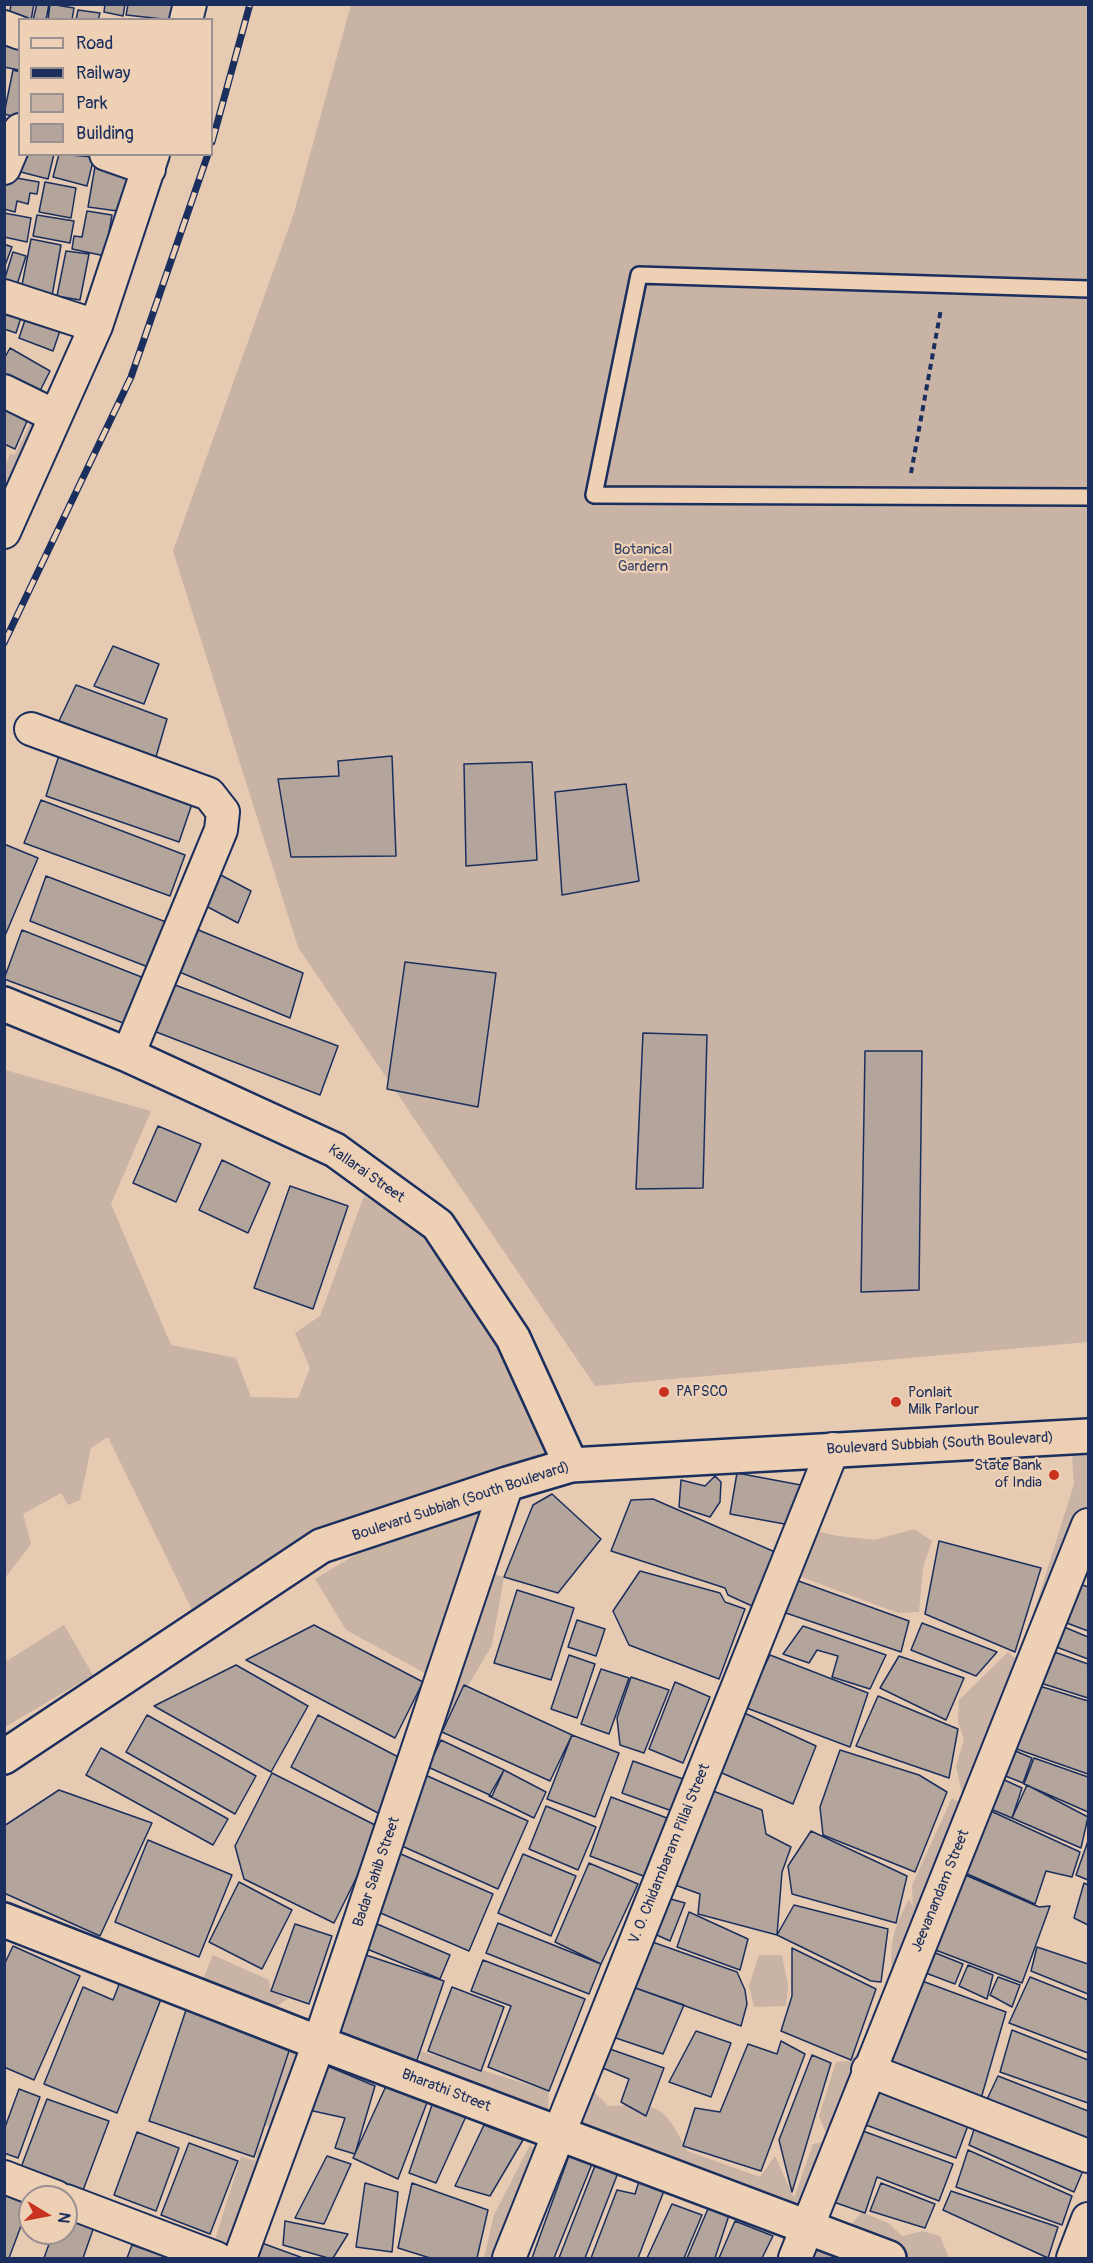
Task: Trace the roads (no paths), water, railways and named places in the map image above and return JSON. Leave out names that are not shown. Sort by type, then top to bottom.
[{"type":"street","points":[[4,168],[18,135]]},
{"type":"street","points":[[4,532],[12,496],[55,416],[96,326],[151,162],[117,156]]},
{"type":"street","points":[[4,296],[96,326]]},
{"type":"street","points":[[4,391],[55,416]]},
{"type":"street","points":[[31,729],[209,794],[223,812],[221,830],[128,1055]]},
{"type":"street","name":"Kallarai Street","points":[[4,1004],[128,1055],[335,1150],[438,1225],[513,1338],[571,1466]]},
{"type":"street","name":"Boulevard Subbiah (South Boulevard)","points":[[4,1757],[321,1546],[507,1484],[571,1466],[833,1449],[1089,1436]]},
{"type":"street","name":"V. O. Chidambaram Pillai Street","points":[[509,2259],[833,1449]]},
{"type":"street","name":"Badar Sahib Street","points":[[240,2259],[319,2043],[507,1484]]},
{"type":"street","name":"Jeevanandam Street","points":[[795,2259],[868,2070],[1089,1525]]},
{"type":"street","name":"Bharathi Street","points":[[4,1920],[319,2043],[889,2259]]},
{"type":"street","points":[[868,2070],[1089,2156]]},
{"type":"street","points":[[4,2177],[25,2185]]},
{"type":"street","points":[[78,2206],[216,2259]]},
{"type":"street","points":[[1073,2259],[1089,2219]]},
{"type":"lane","points":[[1089,289],[639,275],[594,495],[1089,497]]},
{"type":"railway","points":[[213,138],[250,4]]},
{"type":"railway","points":[[4,643],[131,377],[207,156]]},
{"type":"place","name":"PAPSCO","points":[[664,1392]]},
{"type":"place","name":"Ponlait Milk Parlour","points":[[896,1402]]},
{"type":"place","name":"State Bank of India","points":[[1054,1475]]},
{"type":"park label","name":"Botanical Gardern","points":[[643,558]]}]
